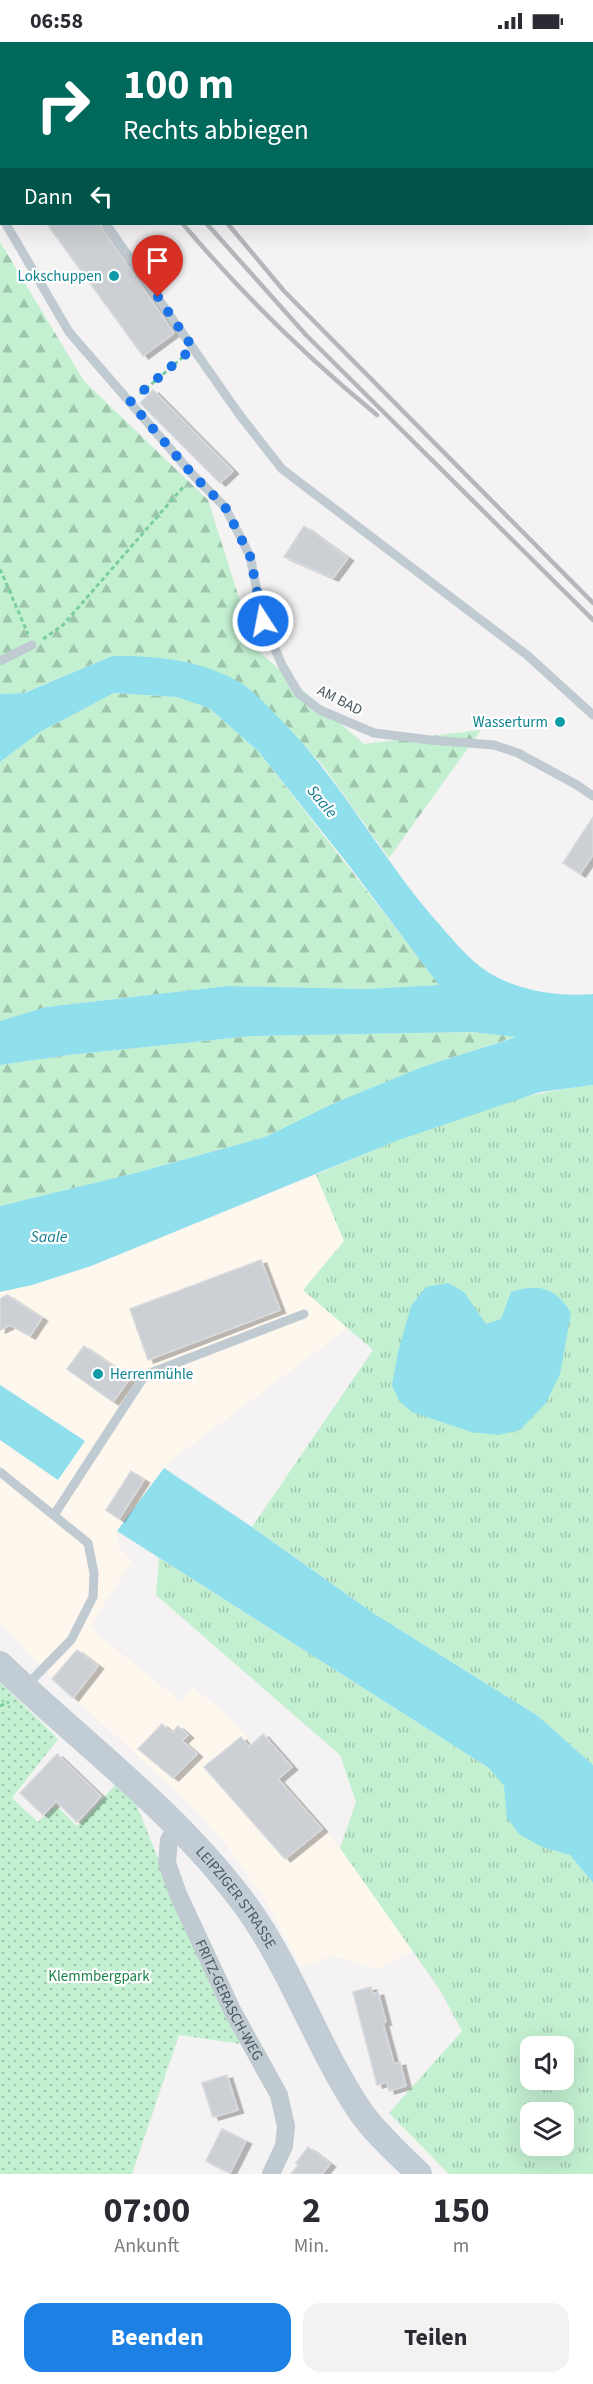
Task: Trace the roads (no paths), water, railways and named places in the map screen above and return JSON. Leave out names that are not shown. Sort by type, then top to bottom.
[{"type":"street","name":"LEIPZIGER STRASSE","points":[[0,1664],[177,1827],[238,1895],[269,1942],[361,2112],[419,2174]]},
{"type":"street","name":"FRITZ-GERASCH-WEG","points":[[177,1827],[169,1840],[167,1863],[178,1894],[232,2010],[279,2095],[286,2126],[284,2146],[271,2174]]},
{"type":"lane","name":"AM BAD","points":[[7,225],[69,332],[193,475],[225,507],[250,556],[263,621],[282,665],[299,694],[320,710],[374,733],[495,745],[518,753],[593,796]]},
{"type":"lane","points":[[107,225],[239,414],[282,469],[528,655],[593,715]]},
{"type":"lane","points":[[0,661],[32,645]]},
{"type":"lane","points":[[54,1515],[145,1376],[304,1314]]},
{"type":"lane","points":[[0,1472],[88,1543],[94,1573],[93,1597],[71,1640],[24,1688]]},
{"type":"water","name":"Saale","points":[[112,656],[177,660],[225,675],[245,686],[263,701],[325,770],[418,899],[474,962],[500,979],[525,988],[552,993],[593,994],[593,1085],[540,1092],[396,1141],[91,1266],[32,1285],[0,1292],[0,1206],[139,1172],[265,1137],[332,1104],[422,1067],[516,1037],[472,1032],[252,1036],[69,1055],[0,1065],[0,1021],[46,1007],[227,986],[366,989],[439,985],[344,859],[258,751],[209,708],[176,697],[114,693],[40,732],[0,762],[0,694],[24,693]]},
{"type":"water","points":[[448,1283],[464,1292],[486,1324],[501,1319],[511,1292],[521,1289],[539,1288],[553,1293],[571,1313],[560,1374],[546,1403],[520,1430],[498,1435],[471,1432],[412,1412],[399,1401],[392,1385],[398,1352],[411,1306],[426,1287]]},
{"type":"water","points":[[0,1385],[85,1441],[58,1480],[0,1440]]},
{"type":"water","points":[[164,1468],[373,1613],[538,1716],[593,1765],[593,1883],[570,1855],[542,1847],[519,1834],[507,1818],[504,1786],[489,1768],[117,1531]]},
{"type":"railway","points":[[184,225],[276,324],[377,415]]},
{"type":"railway","points":[[208,225],[306,335],[593,620]]},
{"type":"railway","points":[[229,225],[284,291],[593,603]]},
{"type":"place","name":"Lokschuppen","points":[[114,276]]},
{"type":"place","name":"Wasserturm","points":[[560,722]]},
{"type":"place","name":"Herrenmühle","points":[[98,1374]]},
{"type":"park label","name":"Klemmbergpark","points":[[99,1976]]}]
